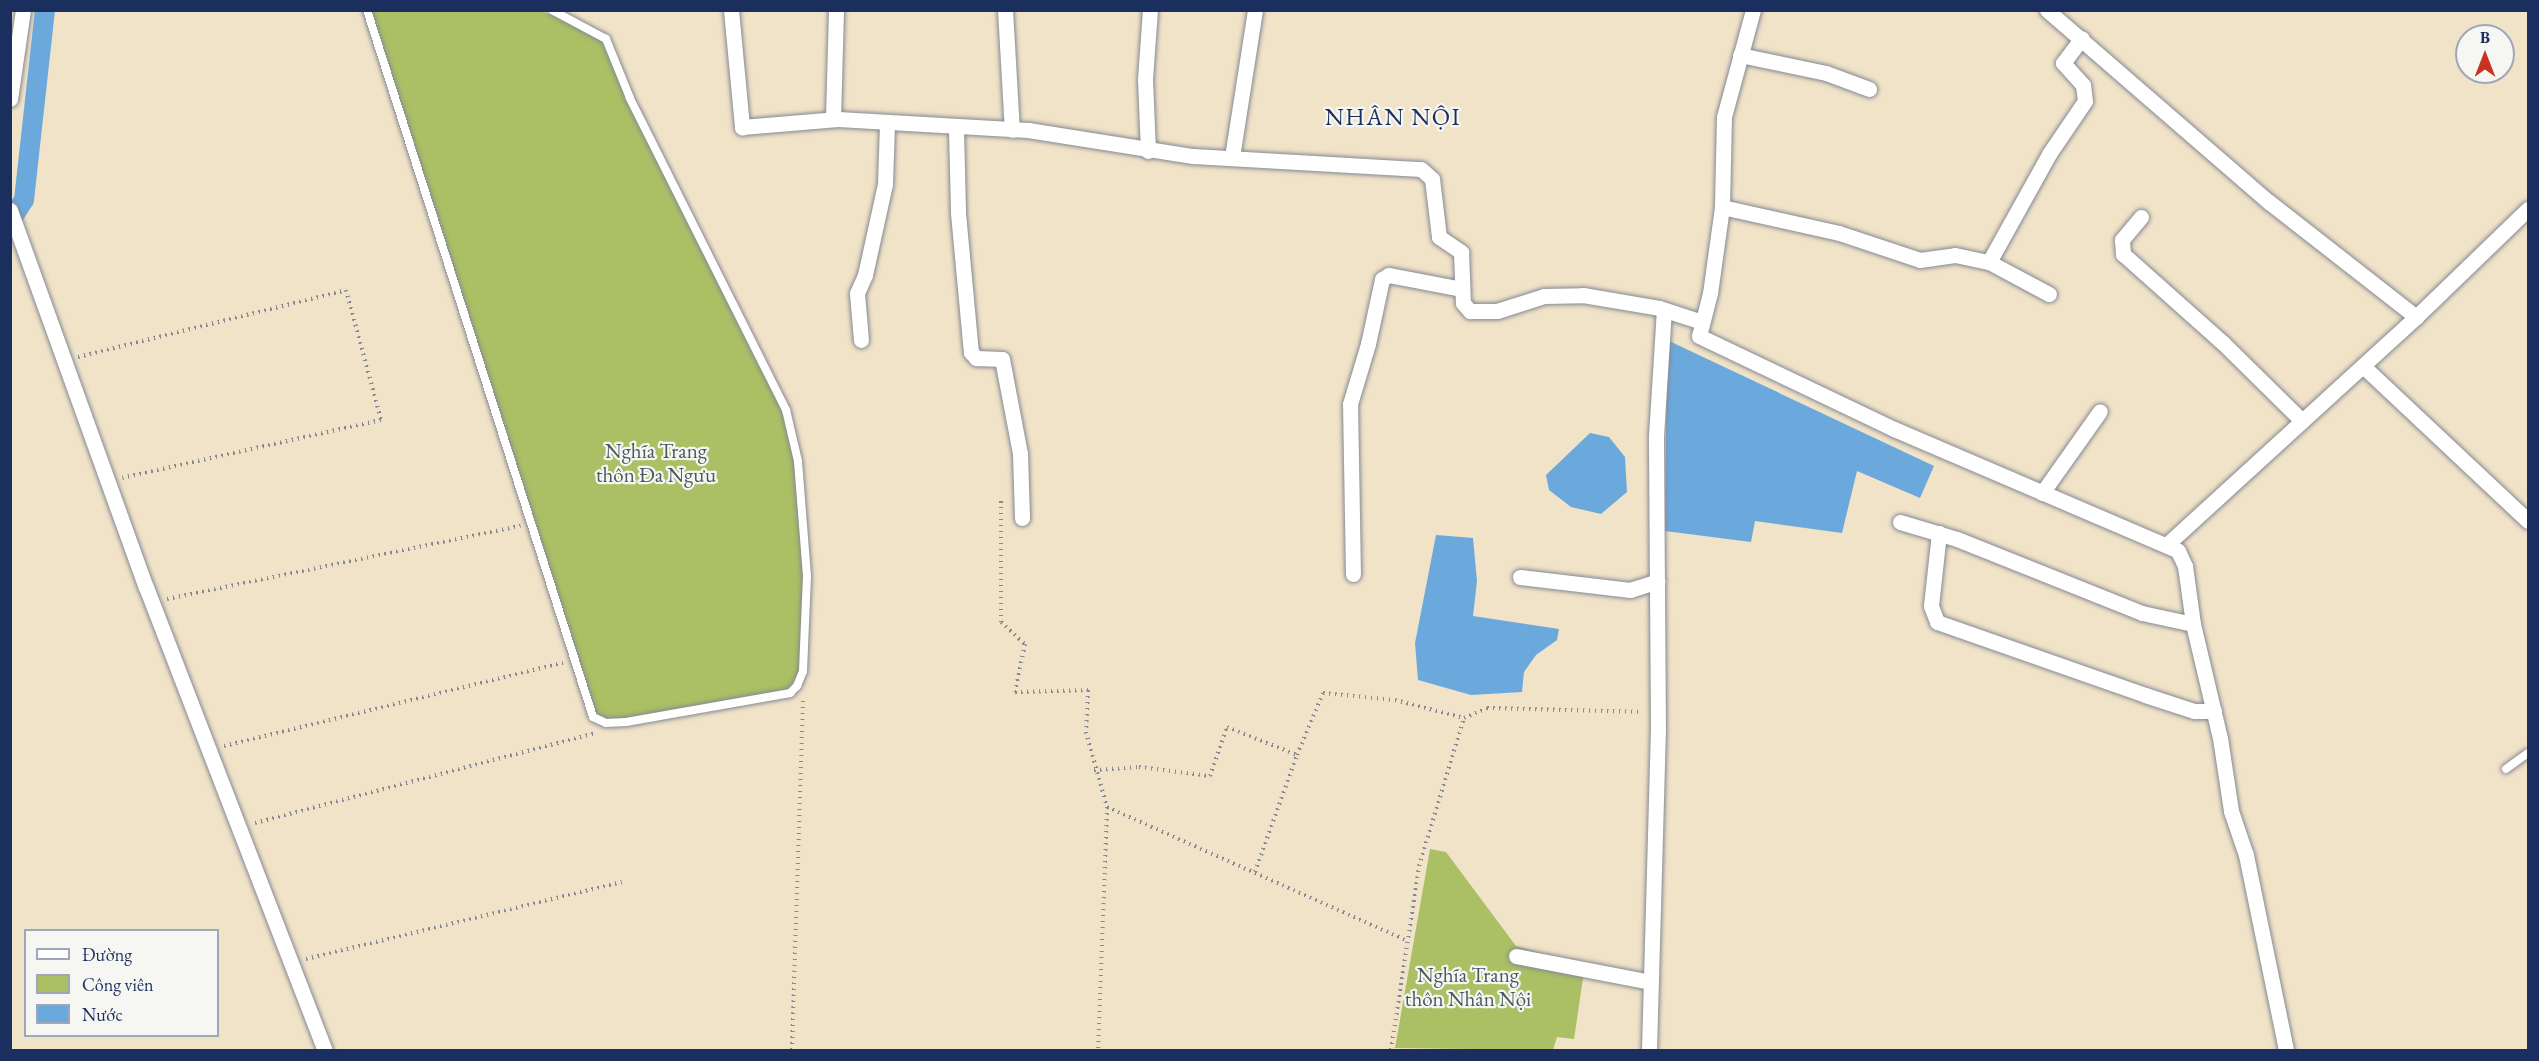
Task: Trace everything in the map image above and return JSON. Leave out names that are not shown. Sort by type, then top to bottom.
[{"type":"street","points":[[10,99],[23,10]]},
{"type":"street","points":[[731,10],[742,127],[833,118],[956,129],[1012,130],[1148,151],[1426,171],[1433,183],[1437,233],[1461,252],[1465,306],[1476,312],[1559,294],[1664,310],[1702,322]]},
{"type":"street","points":[[833,118],[836,10]]},
{"type":"street","points":[[1005,10],[1012,130]]},
{"type":"street","points":[[1148,151],[1145,79],[1150,10]]},
{"type":"street","points":[[1232,157],[1255,10]]},
{"type":"street","points":[[1753,10],[1724,117],[1722,207],[1699,334],[1707,342],[2042,493],[2167,544],[2178,551],[2183,561],[2193,624],[2214,711],[2231,811],[2246,855],[2286,1050]]},
{"type":"street","points":[[2047,10],[2269,202],[2416,317]]},
{"type":"street","points":[[1989,262],[2049,154],[2085,101],[2084,85],[2063,63],[2082,38]]},
{"type":"street","points":[[1740,55],[1826,73],[1869,89]]},
{"type":"street","points":[[861,340],[857,293],[865,275],[885,184],[887,123]]},
{"type":"street","points":[[956,129],[958,213],[971,352],[976,357],[1002,359],[1020,453],[1022,518]]},
{"type":"street","points":[[1722,207],[1839,233],[1920,261],[1955,255],[1989,262],[2049,294]]},
{"type":"street","points":[[2167,544],[2364,367],[2529,209]]},
{"type":"street","points":[[10,210],[20,232],[63,361],[152,602],[293,962],[325,1050]]},
{"type":"street","points":[[2141,217],[2122,240],[2122,254],[2223,343],[2302,422]]},
{"type":"street","points":[[1353,574],[1350,404],[1368,344],[1382,279],[1389,275],[1462,289]]},
{"type":"street","points":[[1649,1050],[1658,713],[1656,436],[1664,310]]},
{"type":"street","points":[[2364,367],[2529,520]]},
{"type":"street","points":[[2042,493],[2100,411]]},
{"type":"street","points":[[1900,522],[1939,533],[2142,613],[2193,624]]},
{"type":"street","points":[[1939,533],[1931,606],[1937,622],[2154,698],[2198,712],[2214,711]]},
{"type":"street","points":[[1520,577],[1630,590],[1658,581]]},
{"type":"street","points":[[1516,956],[1651,982]]},
{"type":"lane","points":[[367,10],[593,717],[606,723],[775,696],[797,686],[803,671],[807,576],[798,461],[786,410],[630,98],[606,39],[552,10]]},
{"type":"lane","points":[[2506,769],[2529,753]]},
{"type":"path","points":[[63,361],[346,290],[381,420],[107,481]]},
{"type":"path","points":[[1001,501],[1001,622],[1026,644],[1015,692],[1088,690],[1086,732],[1094,770],[1107,807],[1098,1050]]},
{"type":"path","points":[[152,602],[531,524]]},
{"type":"path","points":[[208,749],[576,660]]},
{"type":"path","points":[[792,1050],[794,899],[803,692],[797,686]]},
{"type":"path","points":[[1255,873],[1297,755],[1323,693],[1395,700],[1464,717],[1487,708],[1658,713]]},
{"type":"path","points":[[1391,1050],[1419,866],[1464,717]]},
{"type":"path","points":[[1094,770],[1139,767],[1210,776],[1227,727],[1297,755]]},
{"type":"path","points":[[239,827],[598,732]]},
{"type":"path","points":[[1107,807],[1406,940]]},
{"type":"path","points":[[293,962],[622,882]]},
{"type":"green space","name":"Nghĩa Trang thôn Đa Ngưu","points":[[370,11],[542,11],[606,39],[630,98],[786,410],[798,461],[807,576],[803,671],[790,693],[614,724],[593,717]]},
{"type":"green space","name":"Nghĩa Trang thôn Nhân Nội","points":[[1430,849],[1446,852],[1516,946],[1585,965],[1574,1039],[1557,1037],[1553,1050],[1395,1048]]},
{"type":"water","points":[[1667,340],[1934,466],[1920,498],[1857,471],[1842,533],[1755,521],[1751,542],[1665,531]]},
{"type":"water","points":[[1590,433],[1609,437],[1625,457],[1627,492],[1601,514],[1571,507],[1549,490],[1546,475]]},
{"type":"water","points":[[1436,535],[1473,538],[1477,581],[1473,616],[1559,629],[1557,640],[1536,655],[1524,672],[1522,692],[1471,695],[1418,680],[1415,643]]},
{"type":"waterway","points":[[10,222],[24,200],[45,10]]},
{"type":"district","name":"NHÂN NỘI","points":[[1393,117]]}]
